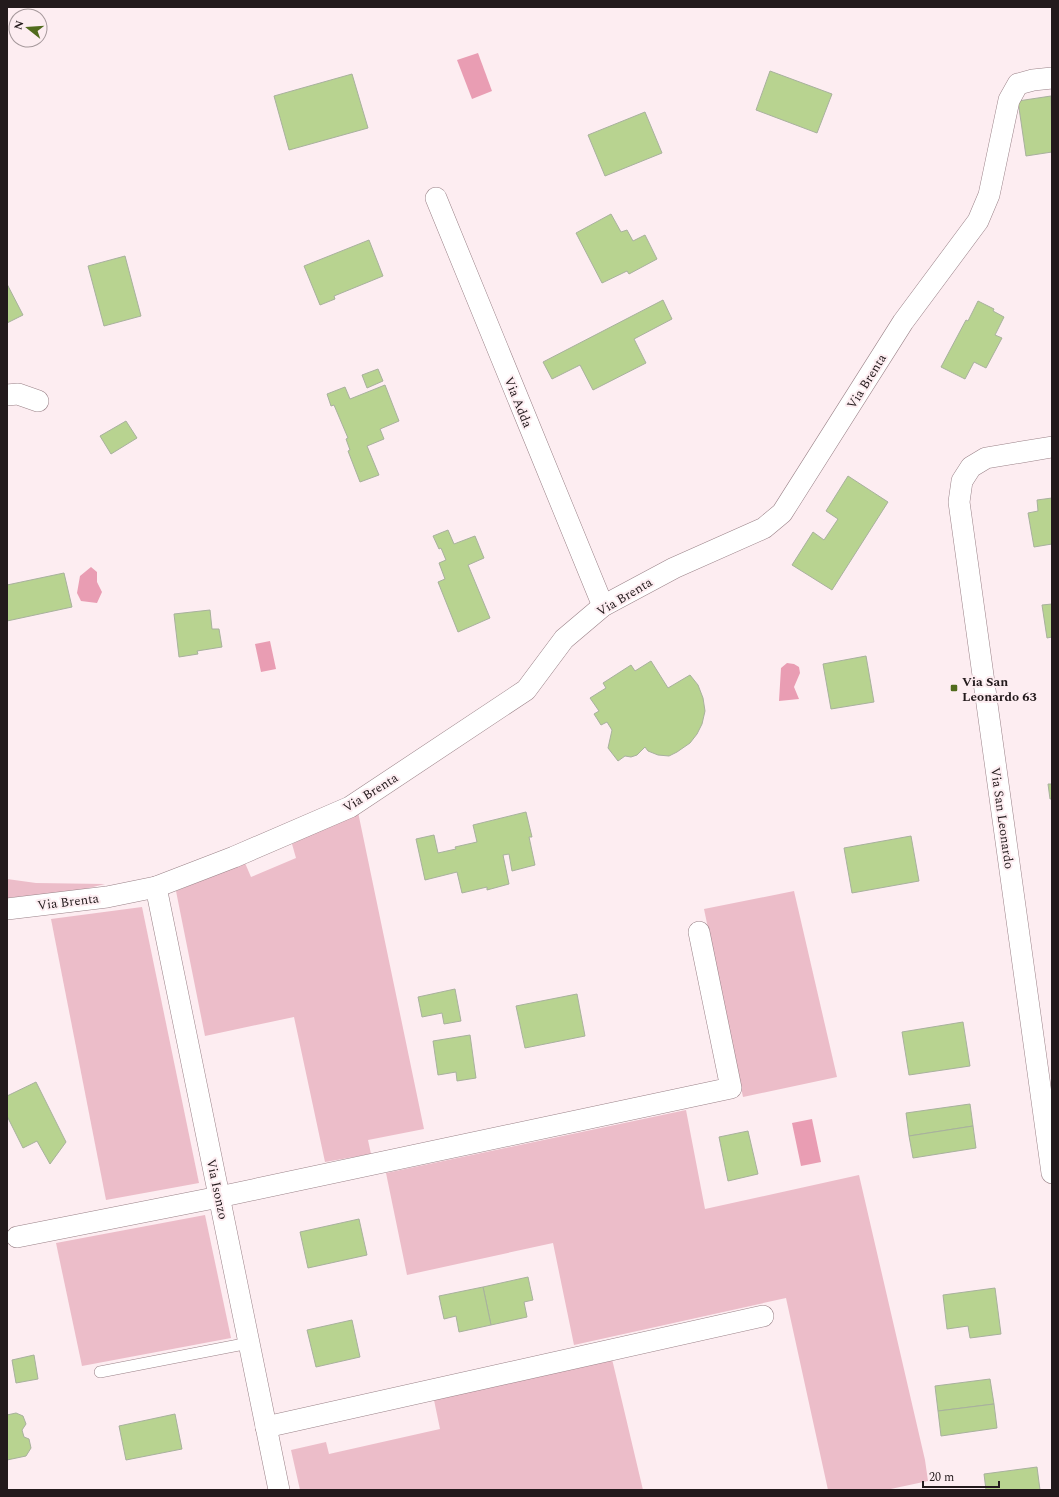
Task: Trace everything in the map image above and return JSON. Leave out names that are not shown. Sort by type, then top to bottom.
[{"type":"street","name":"Via Brenta","points":[[7,909],[107,897],[156,887],[234,857],[350,807],[526,690],[564,639],[603,606],[674,568],[764,528],[782,513],[903,322],[978,221],[989,195],[1010,100],[1018,84],[1033,80],[1052,78]]},
{"type":"street","name":"Via Adda","points":[[436,198],[603,606]]},
{"type":"street","points":[[7,395],[18,394],[38,401]]},
{"type":"street","name":"Via San Leonardo","points":[[1052,447],[986,458],[971,467],[962,481],[959,502],[1044,1050],[1052,1173]]},
{"type":"street","name":"Via Isonzo","points":[[156,887],[279,1490]]},
{"type":"street","points":[[17,1237],[219,1198],[731,1088],[699,932]]},
{"type":"street","points":[[266,1427],[763,1316]]},
{"type":"lane","points":[[100,1372],[249,1343]]},
{"type":"shaded area","points":[[478,53],[492,91],[472,99],[457,60]]},
{"type":"shaded area","points":[[91,567],[97,572],[97,582],[102,592],[97,603],[81,601],[77,593],[80,576]]},
{"type":"shaded area","points":[[270,641],[276,669],[261,672],[255,644]]},
{"type":"shaded area","points":[[787,663],[794,664],[799,667],[800,673],[794,687],[799,699],[779,701],[781,668]]},
{"type":"shaded area","points":[[358,812],[424,1129],[368,1140],[371,1154],[325,1162],[294,1017],[205,1036],[176,891],[245,863],[251,877],[296,858],[292,844]]},
{"type":"shaded area","points":[[7,879],[36,883],[105,884],[77,891],[7,898]]},
{"type":"shaded area","points":[[794,891],[837,1077],[743,1097],[704,909]]},
{"type":"shaded area","points":[[142,907],[199,1183],[106,1200],[51,919]]},
{"type":"shaded area","points":[[686,1110],[705,1209],[859,1175],[925,1460],[928,1481],[886,1490],[828,1490],[786,1298],[574,1345],[553,1243],[407,1275],[386,1173]]},
{"type":"shaded area","points":[[812,1119],[821,1162],[801,1166],[792,1123]]},
{"type":"shaded area","points":[[205,1215],[231,1338],[82,1366],[56,1243]]},
{"type":"shaded area","points":[[612,1359],[643,1490],[300,1490],[291,1450],[326,1442],[329,1454],[440,1429],[434,1400]]},
{"type":"building","points":[[770,71],[832,94],[817,133],[756,110]]},
{"type":"building","points":[[352,74],[368,128],[289,150],[274,96]]},
{"type":"building","points":[[1051,96],[1052,152],[1026,156],[1018,101]]},
{"type":"building","points":[[645,112],[662,153],[605,176],[588,135]]},
{"type":"building","points":[[611,214],[621,232],[627,230],[633,241],[645,235],[657,259],[629,274],[627,271],[602,283],[576,233]]},
{"type":"building","points":[[369,240],[383,276],[334,296],[335,299],[320,305],[304,266]]},
{"type":"building","points":[[125,256],[141,316],[104,326],[88,266]]},
{"type":"building","points":[[7,284],[23,315],[7,323]]},
{"type":"building","points":[[663,300],[672,319],[634,339],[646,363],[593,390],[580,365],[552,379],[543,362]]},
{"type":"building","points":[[978,301],[994,309],[993,311],[1004,317],[995,335],[1002,338],[986,368],[974,362],[965,379],[941,367]]},
{"type":"building","points":[[378,369],[383,381],[367,388],[362,375]]},
{"type":"building","points":[[385,385],[399,421],[380,429],[384,439],[367,446],[379,475],[360,482],[348,451],[350,450],[346,439],[348,438],[334,405],[331,406],[327,394],[345,387],[350,399]]},
{"type":"building","points":[[126,421],[137,438],[111,454],[100,436]]},
{"type":"building","points":[[848,476],[888,502],[832,590],[792,565],[813,532],[824,540],[838,519],[826,511]]},
{"type":"building","points":[[1052,498],[1052,544],[1034,547],[1028,513],[1038,511],[1037,500]]},
{"type":"building","points":[[448,530],[454,544],[475,536],[484,558],[468,565],[490,618],[458,632],[438,582],[445,579],[439,563],[446,560],[441,548],[439,549],[433,536]]},
{"type":"building","points":[[64,573],[72,607],[7,621],[7,585]]},
{"type":"building","points":[[1052,604],[1052,637],[1047,638],[1042,605]]},
{"type":"building","points":[[210,610],[212,629],[219,629],[222,647],[197,651],[198,654],[179,657],[174,614]]},
{"type":"building","points":[[866,656],[874,702],[831,709],[823,664]]},
{"type":"building","points":[[651,661],[668,688],[690,675],[698,685],[703,698],[705,711],[702,724],[690,743],[669,756],[658,755],[648,751],[645,747],[637,755],[631,757],[625,756],[618,761],[608,748],[612,730],[607,722],[601,725],[594,714],[599,711],[590,698],[606,688],[603,683],[631,665],[635,671]]},
{"type":"building","points":[[1048,784],[1052,784],[1052,799],[1050,799]]},
{"type":"building","points":[[526,812],[532,837],[529,837],[535,865],[512,871],[509,854],[503,855],[509,884],[487,890],[487,887],[462,893],[457,872],[425,880],[416,839],[434,835],[438,853],[456,849],[455,847],[477,842],[473,825]]},
{"type":"building","points":[[911,836],[919,881],[852,893],[844,848]]},
{"type":"building","points":[[455,989],[461,1021],[444,1024],[442,1013],[422,1017],[418,997]]},
{"type":"building","points":[[577,994],[585,1036],[525,1048],[516,1006]]},
{"type":"building","points":[[963,1022],[970,1066],[909,1075],[902,1032]]},
{"type":"building","points":[[470,1035],[476,1078],[457,1081],[456,1072],[438,1075],[433,1041]]},
{"type":"building","points":[[36,1082],[66,1142],[50,1164],[37,1141],[23,1148],[7,1116],[7,1096]]},
{"type":"building","points":[[970,1104],[973,1126],[909,1136],[906,1113]]},
{"type":"building","points":[[973,1126],[976,1148],[913,1158],[909,1136]]},
{"type":"building","points":[[748,1131],[758,1174],[728,1181],[719,1137]]},
{"type":"building","points":[[359,1219],[367,1255],[308,1268],[300,1232]]},
{"type":"building","points":[[528,1277],[533,1300],[524,1302],[527,1317],[491,1325],[483,1287]]},
{"type":"building","points":[[483,1287],[491,1325],[459,1332],[456,1316],[444,1319],[439,1296]]},
{"type":"building","points":[[995,1288],[1001,1334],[970,1338],[968,1326],[947,1329],[943,1295]]},
{"type":"building","points":[[352,1320],[360,1357],[316,1367],[307,1330]]},
{"type":"building","points":[[34,1355],[38,1379],[16,1383],[12,1360]]},
{"type":"building","points":[[990,1379],[994,1404],[938,1411],[935,1386]]},
{"type":"building","points":[[994,1404],[997,1428],[941,1436],[938,1411]]},
{"type":"building","points":[[16,1413],[23,1416],[26,1424],[22,1430],[24,1437],[29,1439],[31,1448],[26,1456],[7,1460],[7,1415]]},
{"type":"building","points":[[175,1414],[182,1449],[126,1460],[119,1426]]},
{"type":"building","points":[[1037,1467],[1040,1490],[986,1490],[984,1474]]},
{"type":"place","name":"Via San Leonardo 63","points":[[954,688]]}]
